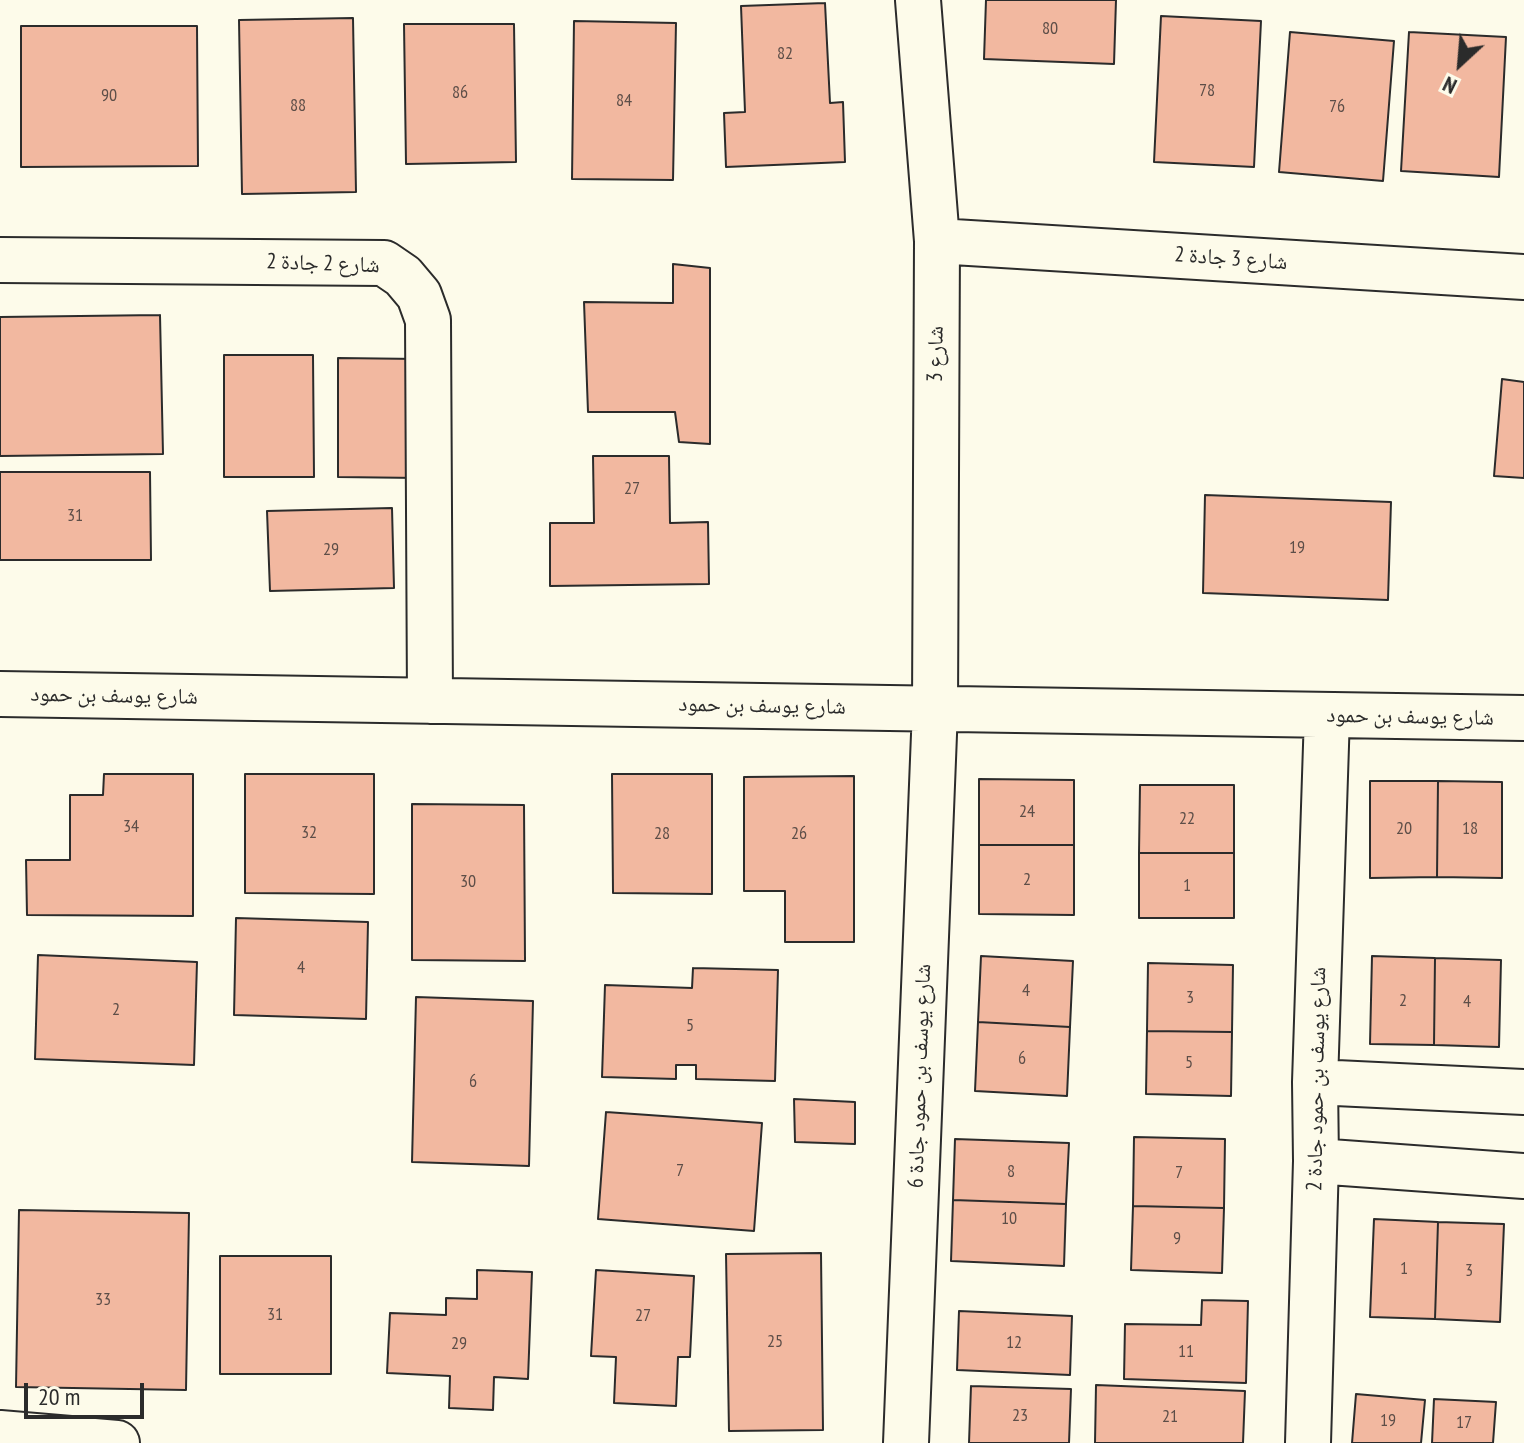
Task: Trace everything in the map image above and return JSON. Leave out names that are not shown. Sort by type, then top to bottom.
[{"type":"street","name":"شارع 3","points":[[918,0],[937,241],[935,709]]},
{"type":"street","name":"شارع 3 جادة 2","points":[[937,241],[1524,277]]},
{"type":"street","name":"شارع 2 جادة 2","points":[[0,260],[384,263],[403,276],[419,295],[428,320],[430,701]]},
{"type":"street","name":"شارع يوسف بن حمود","points":[[0,694],[1524,718]]},
{"type":"street","name":"شارع يوسف بن حمود جادة 6","points":[[906,1443],[935,709]]},
{"type":"street","name":"شارع يوسف بن حمود جادة 2","points":[[1308,1443],[1316,1161],[1315,1082],[1327,715]]},
{"type":"street","points":[[1315,1082],[1524,1092]]},
{"type":"street","points":[[1316,1161],[1524,1176]]},
{"type":"street","points":[[0,1433],[117,1443]]},
{"type":"building","points":[[986,0],[1116,0],[1114,64],[984,59]]},
{"type":"building","points":[[825,3],[830,103],[843,102],[845,162],[726,167],[724,113],[745,112],[741,6]]},
{"type":"building","points":[[1161,16],[1261,21],[1254,167],[1154,162]]},
{"type":"building","points":[[353,18],[356,192],[242,194],[239,20]]},
{"type":"building","points":[[574,21],[676,23],[673,180],[572,179]]},
{"type":"building","points":[[404,24],[514,24],[516,162],[406,164]]},
{"type":"building","points":[[21,26],[197,26],[198,166],[21,167]]},
{"type":"building","points":[[1290,32],[1394,41],[1383,181],[1279,172]]},
{"type":"building","points":[[1409,32],[1506,37],[1499,177],[1401,171]]},
{"type":"building","points":[[673,264],[710,268],[710,444],[679,442],[675,412],[588,412],[584,302],[673,303]]},
{"type":"building","points":[[160,315],[163,454],[0,456],[0,317]]},
{"type":"building","points":[[224,355],[313,355],[314,477],[224,477]]},
{"type":"building","points":[[338,358],[419,359],[419,478],[338,477]]},
{"type":"building","points":[[1502,379],[1524,382],[1524,478],[1494,476]]},
{"type":"building","points":[[593,456],[669,456],[670,523],[708,522],[709,584],[550,586],[550,523],[594,523]]},
{"type":"building","points":[[0,472],[150,472],[151,560],[0,560]]},
{"type":"building","points":[[1205,495],[1391,502],[1388,600],[1203,593]]},
{"type":"building","points":[[392,508],[394,588],[270,591],[267,511]]},
{"type":"building","points":[[104,774],[193,774],[193,916],[27,915],[26,860],[70,860],[70,795],[103,795]]},
{"type":"building","points":[[245,774],[374,774],[374,894],[245,893]]},
{"type":"building","points":[[612,774],[712,774],[712,894],[613,893]]},
{"type":"building","points":[[854,776],[854,942],[785,942],[785,891],[744,891],[744,777]]},
{"type":"building","points":[[979,779],[1074,780],[1074,845],[979,845]]},
{"type":"building","points":[[1370,781],[1438,781],[1437,877],[1370,878]]},
{"type":"building","points":[[1438,781],[1502,782],[1502,878],[1437,877]]},
{"type":"building","points":[[1140,785],[1234,785],[1234,853],[1139,853]]},
{"type":"building","points":[[412,804],[524,805],[525,961],[412,960]]},
{"type":"building","points":[[979,845],[1074,845],[1074,915],[979,914]]},
{"type":"building","points":[[1139,853],[1234,853],[1234,918],[1139,918]]},
{"type":"building","points":[[236,918],[368,922],[366,1019],[234,1015]]},
{"type":"building","points":[[38,955],[197,962],[194,1065],[35,1059]]},
{"type":"building","points":[[981,956],[1073,961],[1070,1027],[978,1022]]},
{"type":"building","points":[[1372,956],[1435,958],[1434,1045],[1370,1044]]},
{"type":"building","points":[[1435,958],[1501,960],[1499,1047],[1434,1045]]},
{"type":"building","points":[[1148,963],[1233,965],[1232,1032],[1147,1031]]},
{"type":"building","points":[[693,968],[778,970],[775,1081],[696,1079],[696,1065],[676,1065],[676,1079],[602,1077],[605,985],[692,988]]},
{"type":"building","points":[[416,997],[533,1001],[529,1166],[412,1162]]},
{"type":"building","points":[[978,1022],[1070,1027],[1067,1096],[975,1091]]},
{"type":"building","points":[[1147,1031],[1232,1032],[1231,1096],[1146,1094]]},
{"type":"building","points":[[794,1099],[855,1102],[855,1144],[795,1142]]},
{"type":"building","points":[[606,1112],[762,1123],[754,1231],[598,1219]]},
{"type":"building","points":[[1134,1137],[1225,1139],[1224,1208],[1133,1206]]},
{"type":"building","points":[[955,1139],[1069,1143],[1066,1204],[953,1200]]},
{"type":"building","points":[[953,1200],[1066,1204],[1064,1266],[951,1261]]},
{"type":"building","points":[[1133,1206],[1224,1208],[1222,1273],[1131,1270]]},
{"type":"building","points":[[19,1210],[189,1213],[186,1390],[16,1387]]},
{"type":"building","points":[[1374,1219],[1438,1222],[1435,1319],[1370,1317]]},
{"type":"building","points":[[1438,1222],[1504,1224],[1500,1322],[1435,1319]]},
{"type":"building","points":[[821,1253],[823,1430],[729,1431],[726,1254]]},
{"type":"building","points":[[220,1256],[331,1256],[331,1374],[220,1374]]},
{"type":"building","points":[[477,1270],[532,1272],[528,1379],[494,1377],[493,1410],[449,1408],[450,1376],[387,1373],[390,1313],[446,1315],[446,1298],[477,1299]]},
{"type":"building","points":[[596,1270],[694,1276],[690,1357],[678,1357],[676,1406],[614,1403],[616,1357],[591,1356]]},
{"type":"building","points":[[1202,1300],[1248,1301],[1246,1383],[1124,1379],[1125,1324],[1201,1325]]},
{"type":"building","points":[[959,1311],[1072,1316],[1070,1375],[957,1370]]},
{"type":"building","points":[[1096,1385],[1245,1391],[1243,1443],[1095,1443]]},
{"type":"building","points":[[971,1386],[1071,1389],[1069,1443],[969,1443]]},
{"type":"building","points":[[1356,1394],[1425,1400],[1421,1443],[1352,1443]]},
{"type":"building","points":[[1434,1399],[1496,1402],[1493,1443],[1432,1443]]}]
